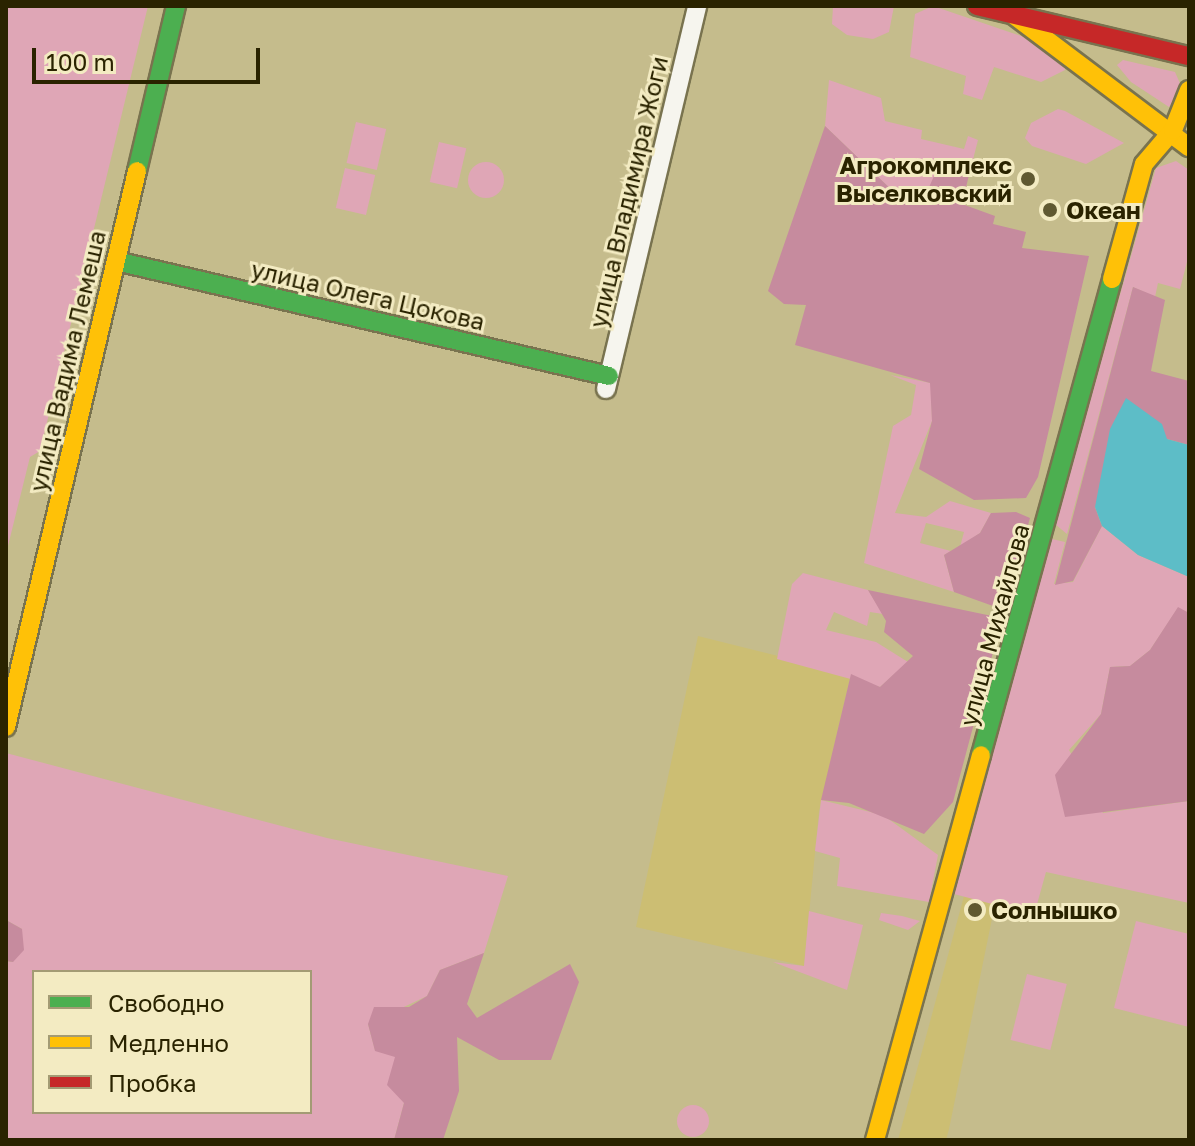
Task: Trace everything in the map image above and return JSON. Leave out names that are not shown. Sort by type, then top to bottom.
[{"type":"street","name":"улица Вадима Лемеша","points":[[6,727],[176,6]]},
{"type":"street","name":"улица Владимира Жоги","points":[[608,382],[697,6]]},
{"type":"street","points":[[977,6],[1189,56]]},
{"type":"street","points":[[1015,16],[1173,130],[1189,147]]},
{"type":"street","name":"улица Михайлова","points":[[875,1140],[1144,164],[1173,130],[1189,90]]},
{"type":"street","name":"улица Олега Цокова","points":[[116,261],[608,382]]},
{"type":"shaded area","points":[[6,6],[148,6],[40,451],[30,457],[6,554]]},
{"type":"shaded area","points":[[833,6],[894,6],[889,32],[873,39],[847,35],[832,24]]},
{"type":"shaded area","points":[[933,6],[1024,37],[1065,62],[1065,70],[1041,82],[994,67],[982,100],[963,94],[966,76],[910,57],[915,14]]},
{"type":"shaded area","points":[[1123,60],[1175,72],[1182,88],[1169,107],[1131,82],[1117,65]]},
{"type":"shaded area","points":[[829,80],[881,98],[885,121],[922,130],[921,139],[964,149],[968,136],[978,140],[969,175],[954,168],[926,194],[899,197],[825,126]]},
{"type":"shaded area","points":[[1058,109],[1124,143],[1086,164],[1032,146],[1025,138],[1031,123]]},
{"type":"shaded area","points":[[356,122],[386,129],[377,170],[347,163]]},
{"type":"shaded area","points":[[825,126],[899,197],[926,194],[938,167],[954,168],[969,175],[962,204],[995,216],[993,224],[1026,232],[1022,248],[1089,256],[1038,477],[1026,498],[974,500],[919,469],[932,421],[930,383],[795,345],[806,305],[784,304],[768,291]]},
{"type":"shaded area","points":[[439,142],[466,148],[457,188],[430,182]]},
{"type":"shaded area","points":[[1176,161],[1189,170],[1189,254],[1180,289],[1158,283],[1155,297],[1133,287],[1067,534],[1055,524],[1156,168]]},
{"type":"shaded area","points":[[486,162],[499,167],[504,180],[499,193],[486,198],[473,193],[468,180],[473,167]]},
{"type":"shaded area","points":[[345,168],[375,175],[366,215],[336,208]]},
{"type":"shaded area","points":[[1133,287],[1165,300],[1151,371],[1189,381],[1189,445],[1167,439],[1095,507],[1102,526],[1073,581],[1055,585]]},
{"type":"shaded area","points":[[890,375],[931,383],[932,421],[895,513],[926,517],[950,501],[991,513],[980,533],[960,547],[964,532],[926,523],[920,543],[951,551],[944,555],[954,592],[864,563],[893,426],[911,415],[916,385]]},
{"type":"shaded area","points":[[1016,512],[1030,518],[1007,601],[993,606],[954,592],[944,555],[980,533],[991,513]]},
{"type":"shaded area","points":[[1102,526],[1138,555],[1189,577],[1189,613],[1178,608],[1150,650],[1130,666],[1110,667],[1101,714],[1069,750],[1103,813],[1189,801],[1189,903],[1046,872],[1034,915],[954,894],[1052,539],[1065,542],[1054,584],[1073,582]]},
{"type":"shaded area","points":[[803,573],[868,590],[883,614],[870,612],[867,626],[834,612],[826,630],[876,642],[908,662],[880,687],[777,659],[792,584]]},
{"type":"shaded area","points":[[868,590],[992,616],[1000,626],[953,802],[924,834],[849,803],[821,800],[851,674],[880,687],[913,656],[884,632],[886,621]]},
{"type":"shaded area","points":[[1178,607],[1189,613],[1189,801],[1065,817],[1055,775],[1101,714],[1110,667],[1130,666],[1150,650]]},
{"type":"shaded area","points":[[698,636],[851,674],[819,811],[804,966],[636,927]]},
{"type":"shaded area","points":[[6,753],[327,838],[508,876],[484,953],[440,970],[427,996],[368,1024],[375,1050],[395,1056],[404,1103],[394,1140],[6,1140],[6,961],[13,962],[22,929],[6,920]]},
{"type":"shaded area","points":[[821,800],[883,815],[938,855],[929,902],[837,886],[840,858],[815,851]]},
{"type":"shaded area","points":[[967,885],[995,904],[949,1129],[946,1140],[898,1140]]},
{"type":"shaded area","points":[[809,911],[863,925],[847,990],[773,962],[804,966]]},
{"type":"shaded area","points":[[881,913],[920,921],[908,930],[879,920]]},
{"type":"shaded area","points":[[6,920],[22,929],[24,950],[13,962],[6,961]]},
{"type":"shaded area","points":[[1136,921],[1189,934],[1189,1027],[1114,1008]]},
{"type":"shaded area","points":[[484,953],[467,1004],[477,1018],[570,964],[579,982],[551,1060],[499,1060],[457,1037],[459,1091],[443,1140],[394,1140],[404,1103],[387,1085],[395,1057],[375,1051],[368,1024],[374,1007],[409,1007],[427,996],[440,970]]},
{"type":"shaded area","points":[[1027,974],[1067,984],[1050,1050],[1011,1040]]},
{"type":"shaded area","points":[[693,1105],[705,1109],[709,1121],[705,1133],[693,1137],[681,1133],[677,1121],[681,1109]]},
{"type":"water","points":[[1126,398],[1162,424],[1167,439],[1189,445],[1189,577],[1138,555],[1102,526],[1095,507],[1110,429]]},
{"type":"traffic: fast","points":[[137,171],[176,6]]},
{"type":"traffic: fast","points":[[116,261],[609,376]]},
{"type":"traffic: fast","points":[[981,755],[1112,279]]},
{"type":"traffic: slow","points":[[1015,16],[1189,147]]},
{"type":"traffic: slow","points":[[1112,279],[1144,164],[1173,130],[1189,90]]},
{"type":"traffic: slow","points":[[6,727],[137,171]]},
{"type":"traffic: slow","points":[[875,1140],[981,755]]},
{"type":"traffic: jam","points":[[977,6],[1189,56]]},
{"type":"place","name":"Агрокомплекс Выселковский","points":[[1028,179]]},
{"type":"place","name":"Океан","points":[[1050,210]]},
{"type":"place","name":"Солнышко","points":[[975,910]]}]
